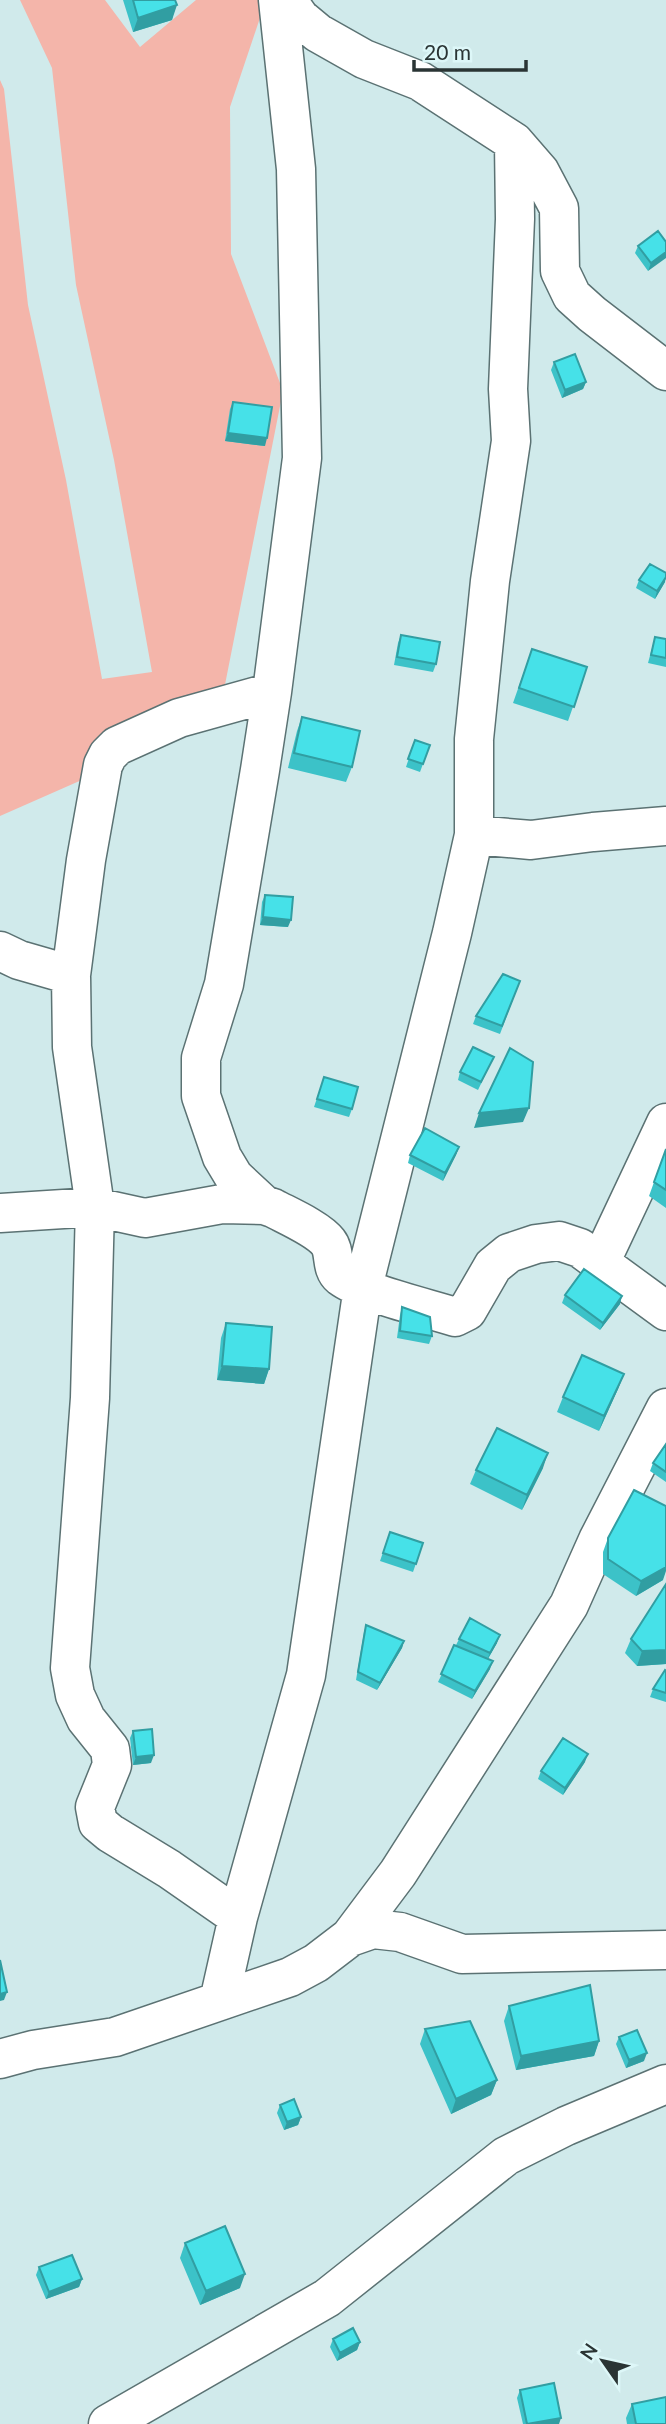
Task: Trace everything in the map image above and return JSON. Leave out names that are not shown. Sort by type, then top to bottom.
[{"type":"street","points":[[264,1205],[233,1177],[222,1157],[201,1096],[201,1058],[224,984],[272,692],[302,458],[296,169],[278,0]]},
{"type":"street","points":[[287,0],[300,18],[318,33],[364,59],[420,82],[514,142],[540,172],[559,208],[560,271],[572,296],[666,371]]},
{"type":"street","points":[[219,2001],[238,1917],[306,1675],[363,1287],[474,835],[475,726],[490,581],[511,441],[508,388],[514,142]]},
{"type":"street","points":[[238,1917],[98,1823],[95,1807],[112,1765],[110,1749],[86,1719],[75,1695],[70,1668],[90,1398],[94,1207],[72,1047],[71,975],[86,860],[103,765],[108,755],[117,746],[179,718],[272,692]]},
{"type":"street","points":[[474,835],[531,840],[666,826]]},
{"type":"street","points":[[0,951],[19,960],[71,975]]},
{"type":"street","points":[[600,1263],[666,1123]]},
{"type":"street","points":[[0,1213],[94,1207],[145,1218],[222,1204],[264,1205],[323,1236],[331,1245],[335,1270],[341,1277],[363,1287],[455,1317],[467,1311],[494,1266],[509,1253],[536,1244],[559,1241],[580,1248],[666,1311]]},
{"type":"street","points":[[0,2059],[33,2050],[116,2037],[290,1978],[316,1963],[350,1937],[398,1873],[569,1605],[598,1539],[666,1408]]},
{"type":"street","points":[[350,1937],[373,1929],[400,1932],[462,1954],[666,1950]]},
{"type":"street","points":[[108,2424],[327,2298],[506,2156],[566,2126],[666,2084]]},
{"type":"shaded area","points":[[20,0],[105,0],[140,47],[196,0],[266,0],[230,107],[231,254],[283,391],[218,720],[0,816],[0,80],[4,89],[28,305],[66,480],[102,679],[152,672],[114,460],[76,285],[52,68]]},
{"type":"building","points":[[133,0],[175,0],[177,5],[138,18]]},
{"type":"building","points":[[658,231],[666,242],[666,252],[651,263],[638,246]]},
{"type":"building","points":[[575,354],[586,382],[565,390],[554,362]]},
{"type":"building","points":[[233,402],[272,407],[267,438],[228,433]]},
{"type":"building","points":[[650,564],[666,573],[657,591],[639,580]]},
{"type":"building","points":[[401,635],[440,642],[436,664],[397,657]]},
{"type":"building","points":[[655,637],[666,639],[666,658],[651,655]]},
{"type":"building","points":[[532,649],[587,667],[574,707],[519,688]]},
{"type":"building","points":[[302,717],[360,731],[352,767],[294,753]]},
{"type":"building","points":[[415,740],[430,745],[423,764],[408,759]]},
{"type":"building","points":[[265,895],[293,897],[291,920],[263,917]]},
{"type":"building","points":[[503,974],[520,981],[502,1026],[476,1016]]},
{"type":"building","points":[[473,1047],[494,1057],[481,1082],[460,1072]]},
{"type":"building","points":[[510,1048],[533,1062],[529,1108],[479,1113]]},
{"type":"building","points":[[324,1077],[358,1087],[352,1109],[317,1099]]},
{"type":"building","points":[[425,1128],[459,1147],[445,1173],[410,1155]]},
{"type":"building","points":[[666,1149],[666,1190],[654,1182]]},
{"type":"building","points":[[584,1269],[622,1296],[603,1323],[565,1295]]},
{"type":"building","points":[[402,1307],[430,1317],[432,1336],[400,1331]]},
{"type":"building","points":[[226,1323],[272,1327],[269,1369],[222,1366]]},
{"type":"building","points":[[582,1355],[624,1374],[604,1416],[563,1397]]},
{"type":"building","points":[[497,1428],[548,1453],[527,1495],[476,1470]]},
{"type":"building","points":[[666,1444],[666,1472],[653,1463]]},
{"type":"building","points":[[634,1490],[666,1506],[666,1567],[641,1581],[608,1559],[608,1538]]},
{"type":"building","points":[[390,1532],[423,1543],[416,1564],[383,1553]]},
{"type":"building","points":[[666,1584],[666,1650],[642,1651],[631,1639]]},
{"type":"building","points":[[470,1618],[500,1635],[490,1653],[459,1639]]},
{"type":"building","points":[[366,1625],[404,1641],[380,1683],[358,1672]]},
{"type":"building","points":[[454,1645],[493,1661],[475,1691],[441,1674]]},
{"type":"building","points":[[666,1671],[666,1693],[653,1689]]},
{"type":"building","points":[[152,1729],[154,1755],[136,1757],[133,1731]]},
{"type":"building","points":[[563,1738],[588,1754],[565,1788],[541,1771]]},
{"type":"building","points":[[0,1960],[7,1992],[0,1994]]},
{"type":"building","points":[[590,1985],[599,2041],[521,2056],[509,2006]]},
{"type":"building","points":[[470,2021],[497,2080],[456,2099],[425,2029]]},
{"type":"building","points":[[637,2030],[647,2053],[629,2060],[619,2037]]},
{"type":"building","points":[[294,2099],[301,2117],[287,2122],[280,2105]]},
{"type":"building","points":[[225,2226],[245,2274],[206,2291],[185,2243]]},
{"type":"building","points":[[72,2255],[82,2279],[49,2292],[39,2267]]},
{"type":"building","points":[[353,2328],[360,2342],[340,2353],[333,2339]]},
{"type":"building","points":[[554,2383],[561,2418],[527,2424],[520,2390]]},
{"type":"building","points":[[666,2397],[666,2424],[636,2424],[632,2404]]}]
